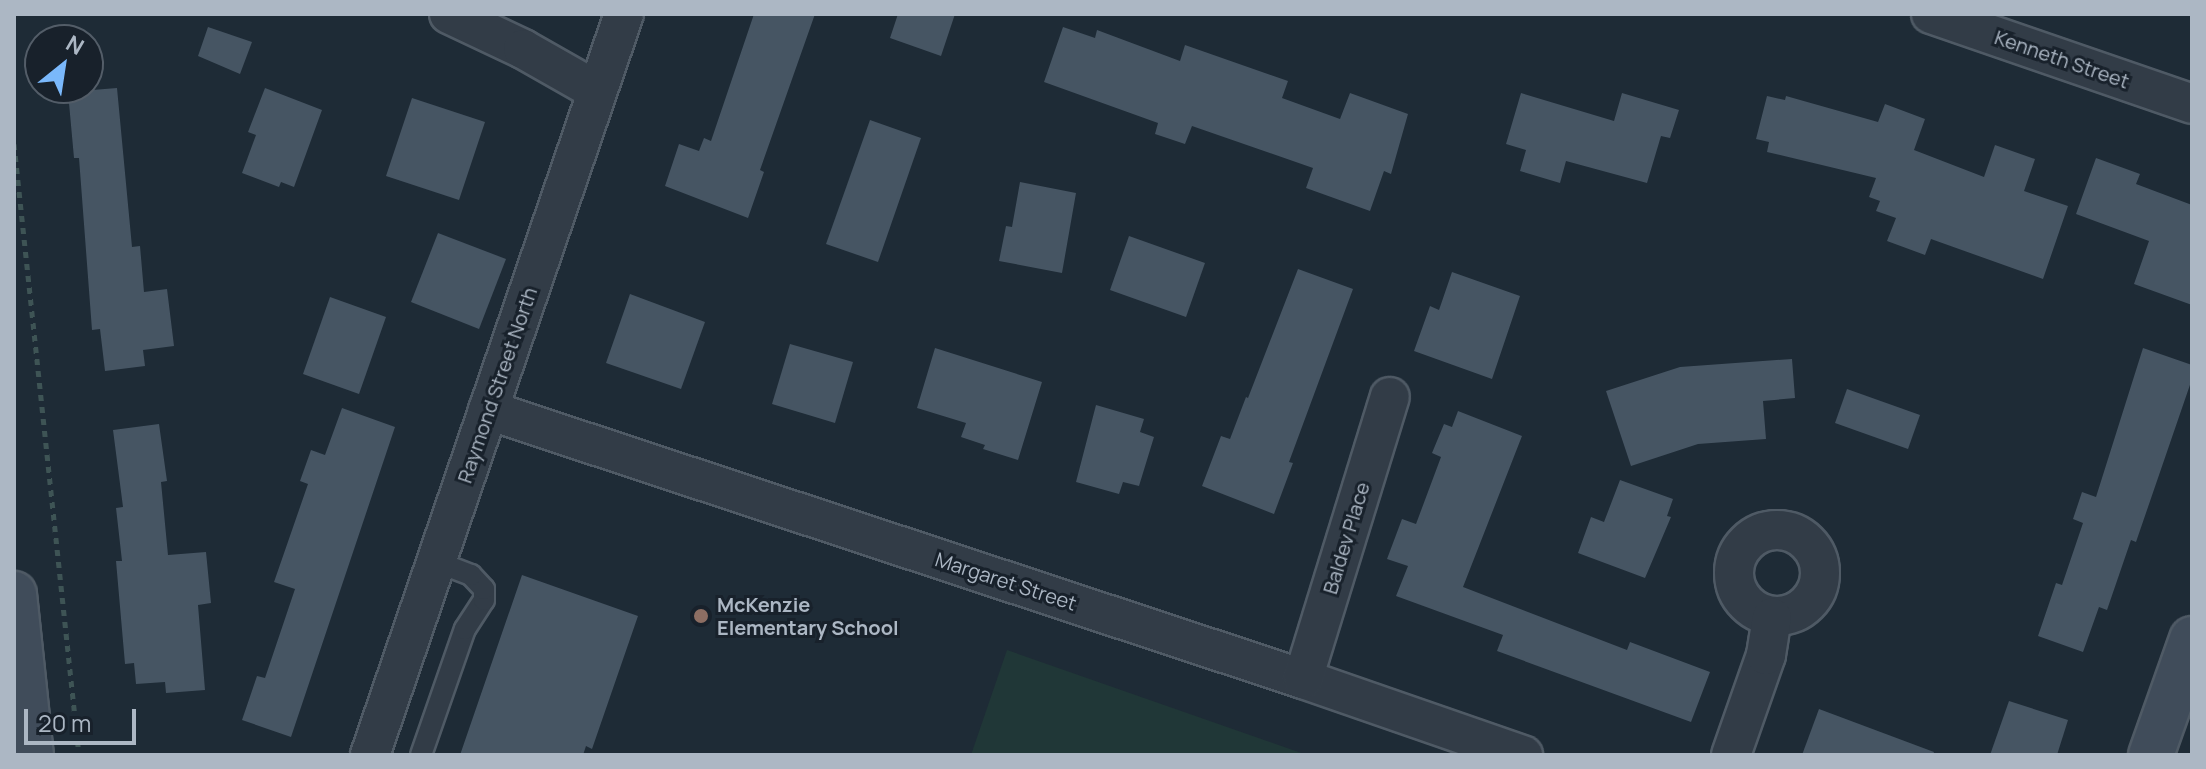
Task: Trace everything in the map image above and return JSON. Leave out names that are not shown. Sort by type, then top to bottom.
[{"type":"street","points":[[449,14],[523,49],[597,91]]},
{"type":"street","name":"Raymond Street North","points":[[370,755],[624,14]]},
{"type":"street","name":"Kenneth Street","points":[[1931,14],[2192,104]]},
{"type":"street","name":"Baldev Place","points":[[1303,679],[1390,397]]},
{"type":"street","name":"Margaret Street","points":[[488,410],[1303,679],[1523,755]]},
{"type":"street","points":[[14,594],[31,755]]},
{"type":"street","points":[[1731,755],[1766,655],[1772,617]]},
{"type":"street","points":[[2151,755],[2192,639]]},
{"type":"lane","points":[[421,755],[465,629],[484,600],[484,589],[471,575],[437,562]]},
{"type":"path","points":[[14,144],[79,755]]},
{"type":"green space","points":[[1007,650],[1307,755],[971,755]]},
{"type":"building","points":[[754,14],[815,14],[760,170],[764,172],[748,218],[665,186],[679,144],[699,151],[704,138],[711,141]]},
{"type":"building","points":[[898,14],[955,14],[941,56],[890,38]]},
{"type":"building","points":[[208,27],[252,42],[240,74],[198,56]]},
{"type":"building","points":[[1063,27],[1095,38],[1097,30],[1180,61],[1185,45],[1288,81],[1282,98],[1340,119],[1350,93],[1408,114],[1391,174],[1384,171],[1370,211],[1306,188],[1313,168],[1192,126],[1185,144],[1155,134],[1158,123],[1044,82]]},
{"type":"building","points":[[117,88],[132,247],[140,246],[144,292],[167,289],[174,346],[143,350],[145,366],[105,371],[100,329],[92,330],[79,158],[74,158],[69,104],[104,104],[104,89]]},
{"type":"building","points":[[265,88],[322,110],[294,187],[281,182],[279,187],[242,173],[256,135],[248,132]]},
{"type":"building","points":[[1521,93],[1614,121],[1622,93],[1679,110],[1670,138],[1661,136],[1647,183],[1566,161],[1560,183],[1520,171],[1526,150],[1506,144]]},
{"type":"building","points":[[1767,96],[1785,100],[1786,96],[1878,122],[1885,104],[1925,119],[1914,150],[1984,177],[1995,145],[2035,159],[2024,191],[2068,206],[2043,279],[1931,239],[1925,255],[1887,241],[1896,218],[1876,211],[1880,201],[1869,197],[1876,178],[1767,152],[1769,142],[1756,139]]},
{"type":"building","points":[[412,98],[485,122],[459,200],[386,176]]},
{"type":"building","points":[[870,120],[921,138],[878,262],[826,244]]},
{"type":"building","points":[[2096,158],[2140,174],[2136,184],[2192,205],[2192,305],[2134,284],[2149,241],[2076,214]]},
{"type":"building","points":[[1020,182],[1076,193],[1062,273],[999,261],[1006,226],[1012,227]]},
{"type":"building","points":[[438,233],[506,259],[479,329],[411,302]]},
{"type":"building","points":[[1129,236],[1205,263],[1186,317],[1110,290]]},
{"type":"building","points":[[1298,269],[1353,289],[1289,462],[1293,463],[1274,514],[1202,486],[1221,436],[1230,439]]},
{"type":"building","points":[[1452,272],[1520,296],[1492,379],[1414,351],[1430,306],[1439,310]]},
{"type":"building","points":[[630,294],[705,322],[681,389],[606,363]]},
{"type":"building","points":[[330,297],[386,317],[359,394],[303,374]]},
{"type":"building","points":[[790,344],[853,362],[835,423],[772,404]]},
{"type":"building","points":[[935,348],[1042,382],[1018,460],[983,449],[985,445],[961,437],[966,423],[917,408]]},
{"type":"building","points":[[2143,348],[2192,365],[2192,379],[2136,542],[2131,540],[2107,610],[2099,607],[2083,652],[2038,636],[2056,583],[2062,585],[2083,523],[2073,519],[2082,492],[2096,497]]},
{"type":"building","points":[[1792,359],[1795,398],[1763,401],[1766,439],[1698,444],[1631,466],[1606,391],[1680,367]]},
{"type":"building","points":[[1847,389],[1920,415],[1908,449],[1835,423]]},
{"type":"building","points":[[1096,405],[1144,419],[1140,432],[1154,437],[1139,486],[1123,482],[1119,494],[1076,482]]},
{"type":"building","points":[[342,408],[395,427],[291,737],[242,720],[257,676],[265,678],[295,589],[274,582],[308,484],[300,481],[311,450],[325,455]]},
{"type":"building","points":[[1458,411],[1522,436],[1463,587],[1627,650],[1630,642],[1710,672],[1691,722],[1497,651],[1503,635],[1396,596],[1408,566],[1387,559],[1402,519],[1416,524],[1441,457],[1432,453],[1444,424],[1452,427]]},
{"type":"building","points":[[159,424],[167,481],[161,482],[168,555],[206,552],[211,603],[198,605],[205,690],[166,693],[165,682],[136,684],[134,663],[125,664],[116,561],[122,561],[116,508],[123,507],[113,430]]},
{"type":"building","points":[[1620,480],[1673,499],[1667,516],[1671,517],[1645,578],[1578,553],[1591,517],[1604,522]]},
{"type":"building","points":[[522,575],[638,616],[592,749],[586,746],[583,755],[460,755]]},
{"type":"building","points":[[2009,701],[2068,720],[2057,755],[1990,755]]},
{"type":"building","points":[[1819,709],[1934,752],[1933,755],[1802,755]]},
{"type":"place","name":"McKenzie Elementary School","points":[[701,616]]}]
